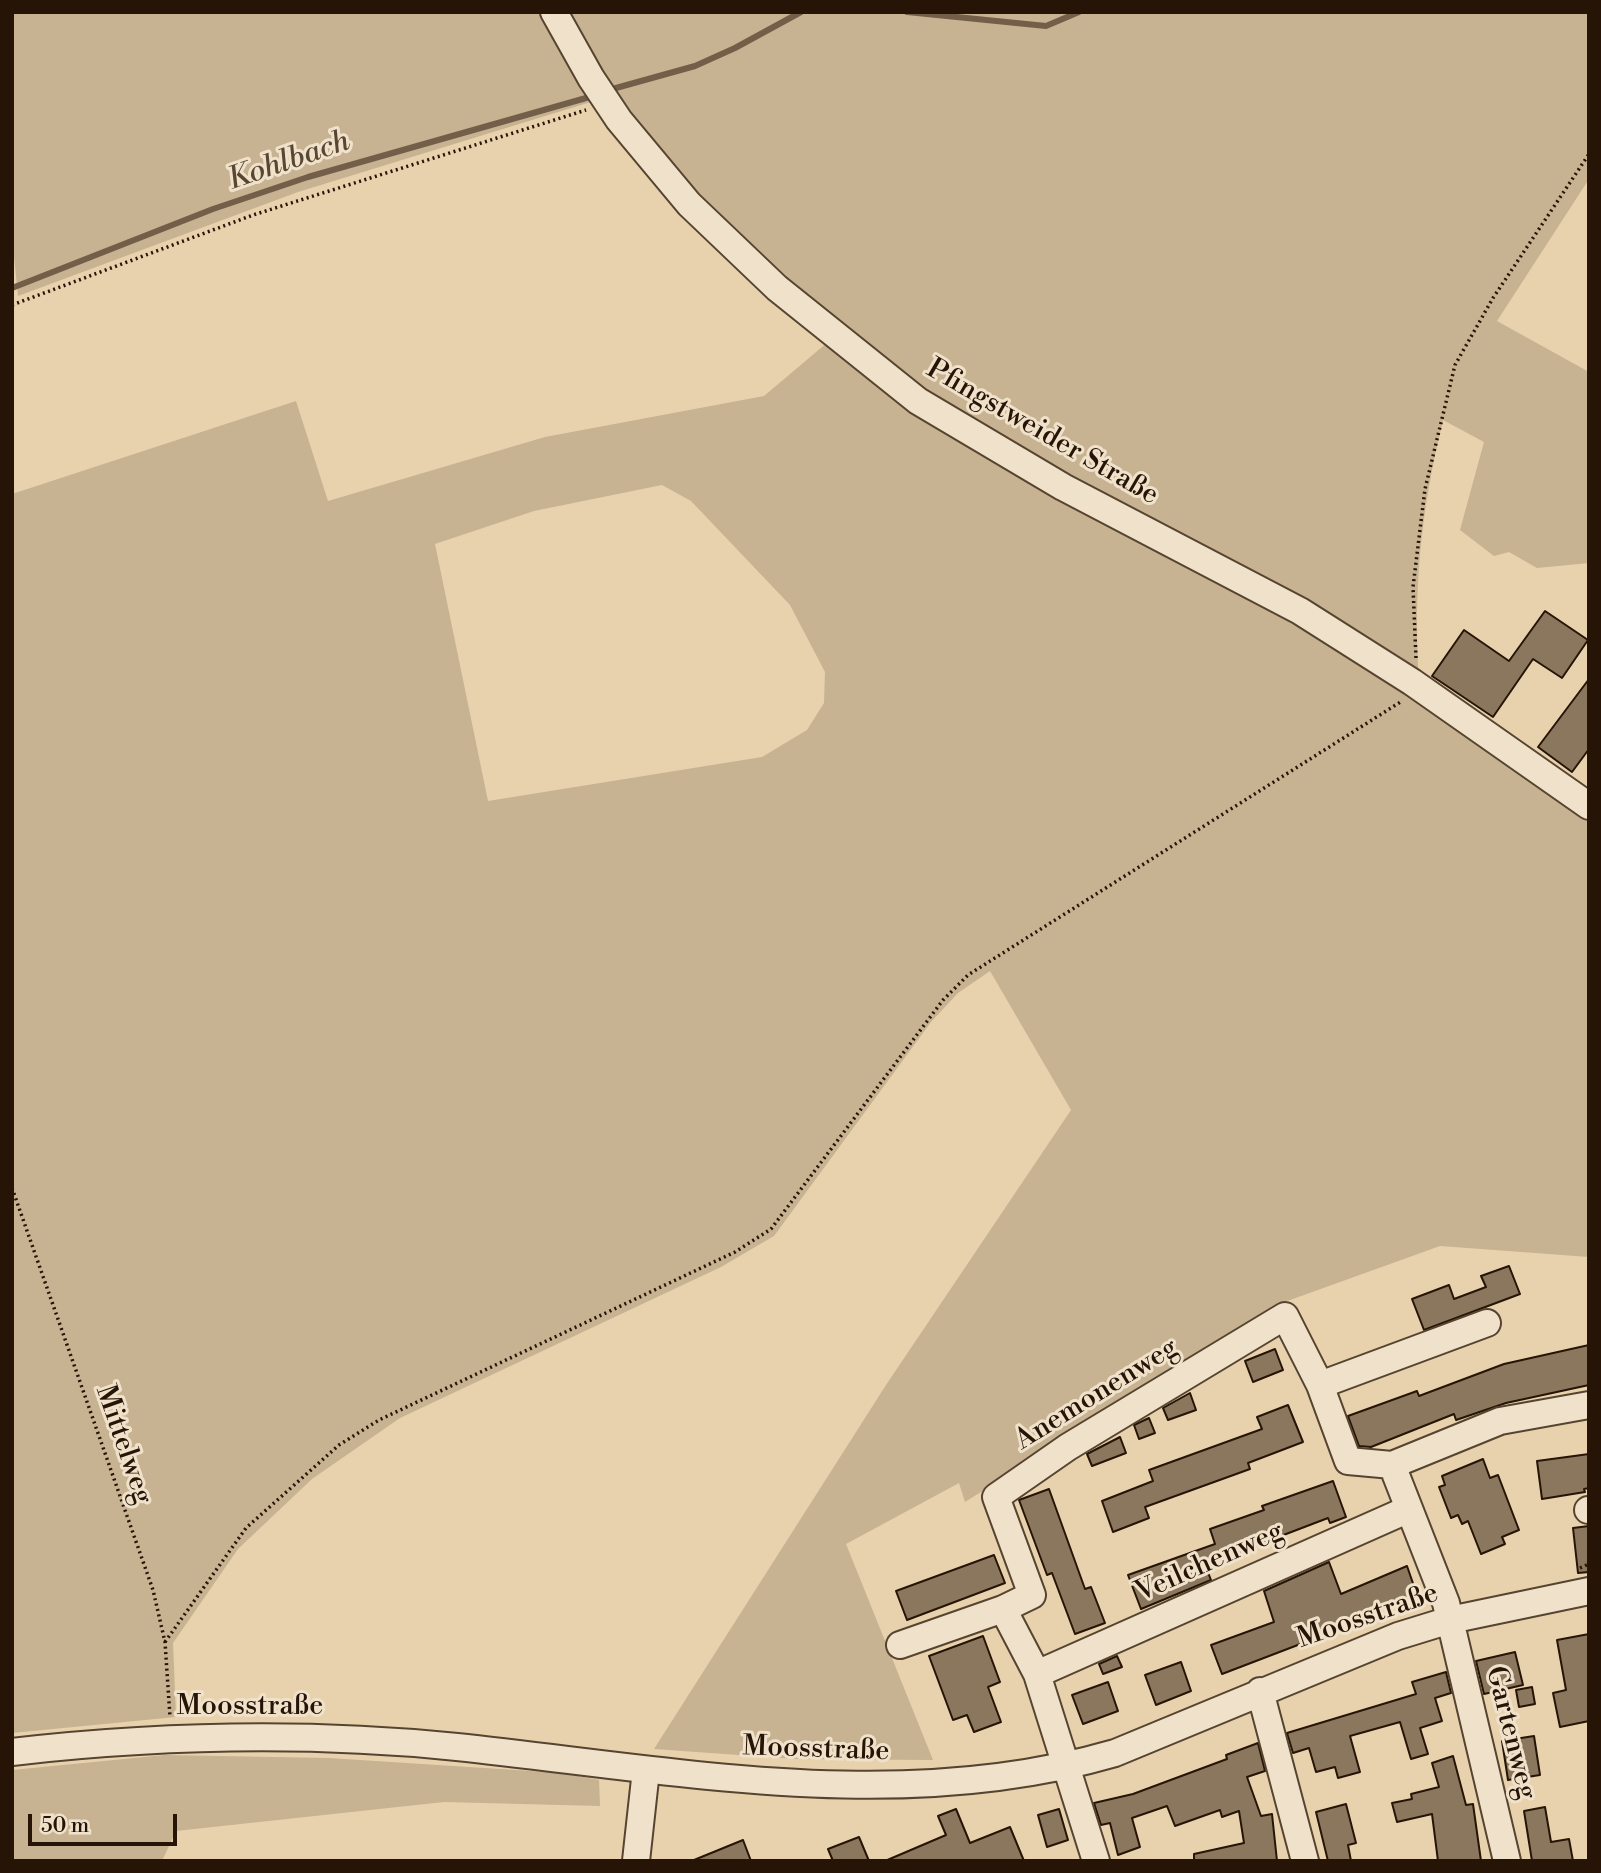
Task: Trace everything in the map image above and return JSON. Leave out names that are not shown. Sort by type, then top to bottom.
[{"type":"street","name":"Pfingstweider Straße","points":[[554,12],[608,103],[649,159],[735,249],[777,288],[918,401],[1063,487],[1300,611],[1417,685],[1589,806]]},
{"type":"street","name":"Anemonenweg","points":[[900,1645],[1003,1609],[1032,1595],[996,1497],[1068,1447],[1285,1316],[1320,1385],[1348,1461],[1392,1465],[1500,1421],[1589,1405]]},
{"type":"street","points":[[1320,1385],[1487,1323]]},
{"type":"street","points":[[1392,1465],[1451,1620]]},
{"type":"street","name":"Veilchenweg","points":[[1037,1674],[1409,1509]]},
{"type":"street","name":"Moosstraße","points":[[12,1752],[159,1738],[266,1737],[443,1746],[752,1781],[893,1785],[975,1780],[1068,1767],[1151,1739],[1350,1654],[1451,1620],[1589,1591]]},
{"type":"street","points":[[1003,1609],[1037,1674],[1096,1861]]},
{"type":"street","name":"Gartenweg","points":[[1451,1620],[1507,1861]]},
{"type":"street","points":[[1260,1691],[1305,1861]]},
{"type":"street","points":[[636,1861],[646,1770]]},
{"type":"path","points":[[12,305],[253,215],[608,103]]},
{"type":"path","points":[[164,1642],[246,1528],[339,1445],[379,1420],[735,1252],[771,1229],[943,1000],[968,975],[1417,685],[1413,587],[1425,489],[1455,365],[1493,298],[1589,154]]},
{"type":"path","name":"Mittelweg","points":[[12,1188],[137,1542],[164,1642],[170,1720]]},
{"type":"shaded area","points":[[12,12],[546,12],[594,101],[298,192],[18,296],[12,236]]},
{"type":"shaded area","points":[[565,12],[1589,12],[1589,179],[1497,321],[1589,372],[1589,563],[1537,568],[1509,552],[1494,556],[1460,530],[1484,442],[1443,420],[1429,486],[1420,549],[1417,647],[1419,681],[1589,818],[1589,1257],[1440,1246],[1279,1304],[965,1502],[959,1483],[846,1544],[933,1760],[795,1759],[654,1749],[886,1385],[1071,1110],[990,971],[958,993],[931,1022],[774,1236],[721,1267],[400,1418],[312,1479],[238,1549],[173,1643],[176,1717],[12,1733],[12,494],[296,401],[328,501],[545,437],[764,396],[841,331],[703,207],[621,111]],"holes":[[[662,485],[691,501],[790,605],[825,672],[824,703],[807,730],[762,757],[488,801],[435,544],[534,511]]]},
{"type":"shaded area","points":[[165,1755],[329,1758],[562,1773],[599,1780],[600,1806],[444,1802],[176,1831],[162,1861],[12,1861],[12,1770]]},
{"type":"building","points":[[1545,611],[1588,640],[1562,678],[1533,659],[1493,717],[1432,676],[1464,630],[1509,661]]},
{"type":"building","points":[[1589,679],[1589,749],[1572,772],[1538,747]]},
{"type":"building","points":[[1509,1266],[1520,1294],[1424,1330],[1412,1299],[1449,1285],[1454,1299],[1486,1287],[1481,1276]]},
{"type":"building","points":[[1589,1345],[1589,1385],[1506,1403],[1456,1420],[1454,1414],[1371,1447],[1359,1446],[1348,1416],[1417,1391],[1419,1396],[1504,1364]]},
{"type":"building","points":[[1275,1349],[1283,1370],[1253,1382],[1245,1361]]},
{"type":"building","points":[[1190,1393],[1196,1410],[1168,1420],[1163,1408]]},
{"type":"building","points":[[1288,1405],[1303,1442],[1248,1463],[1250,1469],[1145,1507],[1149,1518],[1113,1532],[1102,1501],[1153,1481],[1149,1470],[1262,1429],[1257,1417]]},
{"type":"building","points":[[1149,1418],[1155,1433],[1139,1439],[1134,1425]]},
{"type":"building","points":[[1120,1437],[1126,1453],[1092,1466],[1087,1454]]},
{"type":"building","points":[[1589,1454],[1589,1488],[1584,1489],[1585,1492],[1542,1499],[1537,1461]]},
{"type":"building","points":[[1483,1459],[1490,1478],[1498,1475],[1519,1530],[1502,1537],[1505,1544],[1481,1554],[1468,1521],[1462,1524],[1458,1515],[1451,1518],[1439,1487],[1445,1485],[1442,1476]]},
{"type":"building","points":[[1333,1481],[1346,1517],[1330,1523],[1328,1518],[1205,1565],[1211,1580],[1141,1609],[1128,1575],[1215,1544],[1210,1529],[1264,1510],[1262,1506]]},
{"type":"building","points":[[1049,1489],[1085,1589],[1091,1587],[1105,1623],[1075,1634],[1052,1573],[1047,1575],[1019,1500]]},
{"type":"building","points":[[1589,1526],[1589,1572],[1578,1573],[1573,1528]]},
{"type":"building","points":[[994,1555],[1005,1583],[907,1620],[896,1591]]},
{"type":"building","points":[[1329,1562],[1341,1594],[1407,1566],[1417,1595],[1370,1613],[1371,1617],[1222,1674],[1211,1645],[1274,1622],[1264,1591]]},
{"type":"building","points":[[1589,1634],[1589,1721],[1560,1727],[1553,1693],[1566,1690],[1557,1640]]},
{"type":"building","points":[[983,1636],[1000,1682],[988,1687],[1001,1722],[974,1732],[967,1715],[953,1720],[929,1656]]},
{"type":"building","points":[[1515,1652],[1523,1685],[1484,1694],[1476,1661]]},
{"type":"building","points":[[1117,1656],[1122,1667],[1103,1674],[1099,1664]]},
{"type":"building","points":[[1181,1662],[1191,1691],[1156,1705],[1145,1675]]},
{"type":"building","points":[[1446,1672],[1451,1693],[1435,1698],[1442,1721],[1420,1728],[1428,1754],[1411,1759],[1400,1722],[1350,1736],[1360,1772],[1338,1778],[1335,1767],[1316,1772],[1309,1748],[1293,1753],[1287,1733],[1416,1694],[1412,1682]]},
{"type":"building","points":[[1108,1682],[1118,1711],[1083,1724],[1072,1695]]},
{"type":"building","points":[[1532,1687],[1535,1704],[1519,1707],[1516,1690]]},
{"type":"building","points":[[1534,1736],[1540,1775],[1508,1780],[1502,1741]]},
{"type":"building","points":[[1258,1743],[1265,1771],[1247,1777],[1261,1816],[1272,1814],[1277,1861],[1194,1861],[1194,1854],[1244,1843],[1239,1811],[1222,1817],[1220,1810],[1175,1826],[1167,1806],[1132,1818],[1140,1847],[1118,1855],[1110,1823],[1101,1825],[1094,1803],[1133,1794],[1227,1759],[1226,1755]]},
{"type":"building","points":[[1453,1756],[1466,1805],[1473,1804],[1481,1861],[1438,1861],[1432,1814],[1397,1822],[1392,1803],[1412,1799],[1411,1794],[1439,1787],[1432,1763]]},
{"type":"building","points":[[1346,1804],[1356,1843],[1348,1845],[1351,1861],[1328,1861],[1316,1812]]},
{"type":"building","points":[[1545,1807],[1551,1842],[1569,1839],[1573,1861],[1532,1861],[1524,1811]]},
{"type":"building","points":[[956,1809],[970,1843],[1010,1827],[1024,1861],[885,1861],[946,1835],[938,1816]]},
{"type":"building","points":[[1059,1809],[1068,1840],[1047,1847],[1038,1815]]},
{"type":"building","points":[[859,1837],[869,1861],[833,1861],[828,1849]]},
{"type":"building","points":[[743,1840],[751,1861],[694,1861],[694,1860]]},
{"type":"waterway","name":"Kohlbach","points":[[616,88],[695,66],[735,48],[801,12]]},
{"type":"waterway","name":"Kohlbach","points":[[907,12],[1046,26],[1079,12]]},
{"type":"waterway","name":"Kohlbach","points":[[12,288],[213,209],[308,177],[586,98]]}]
